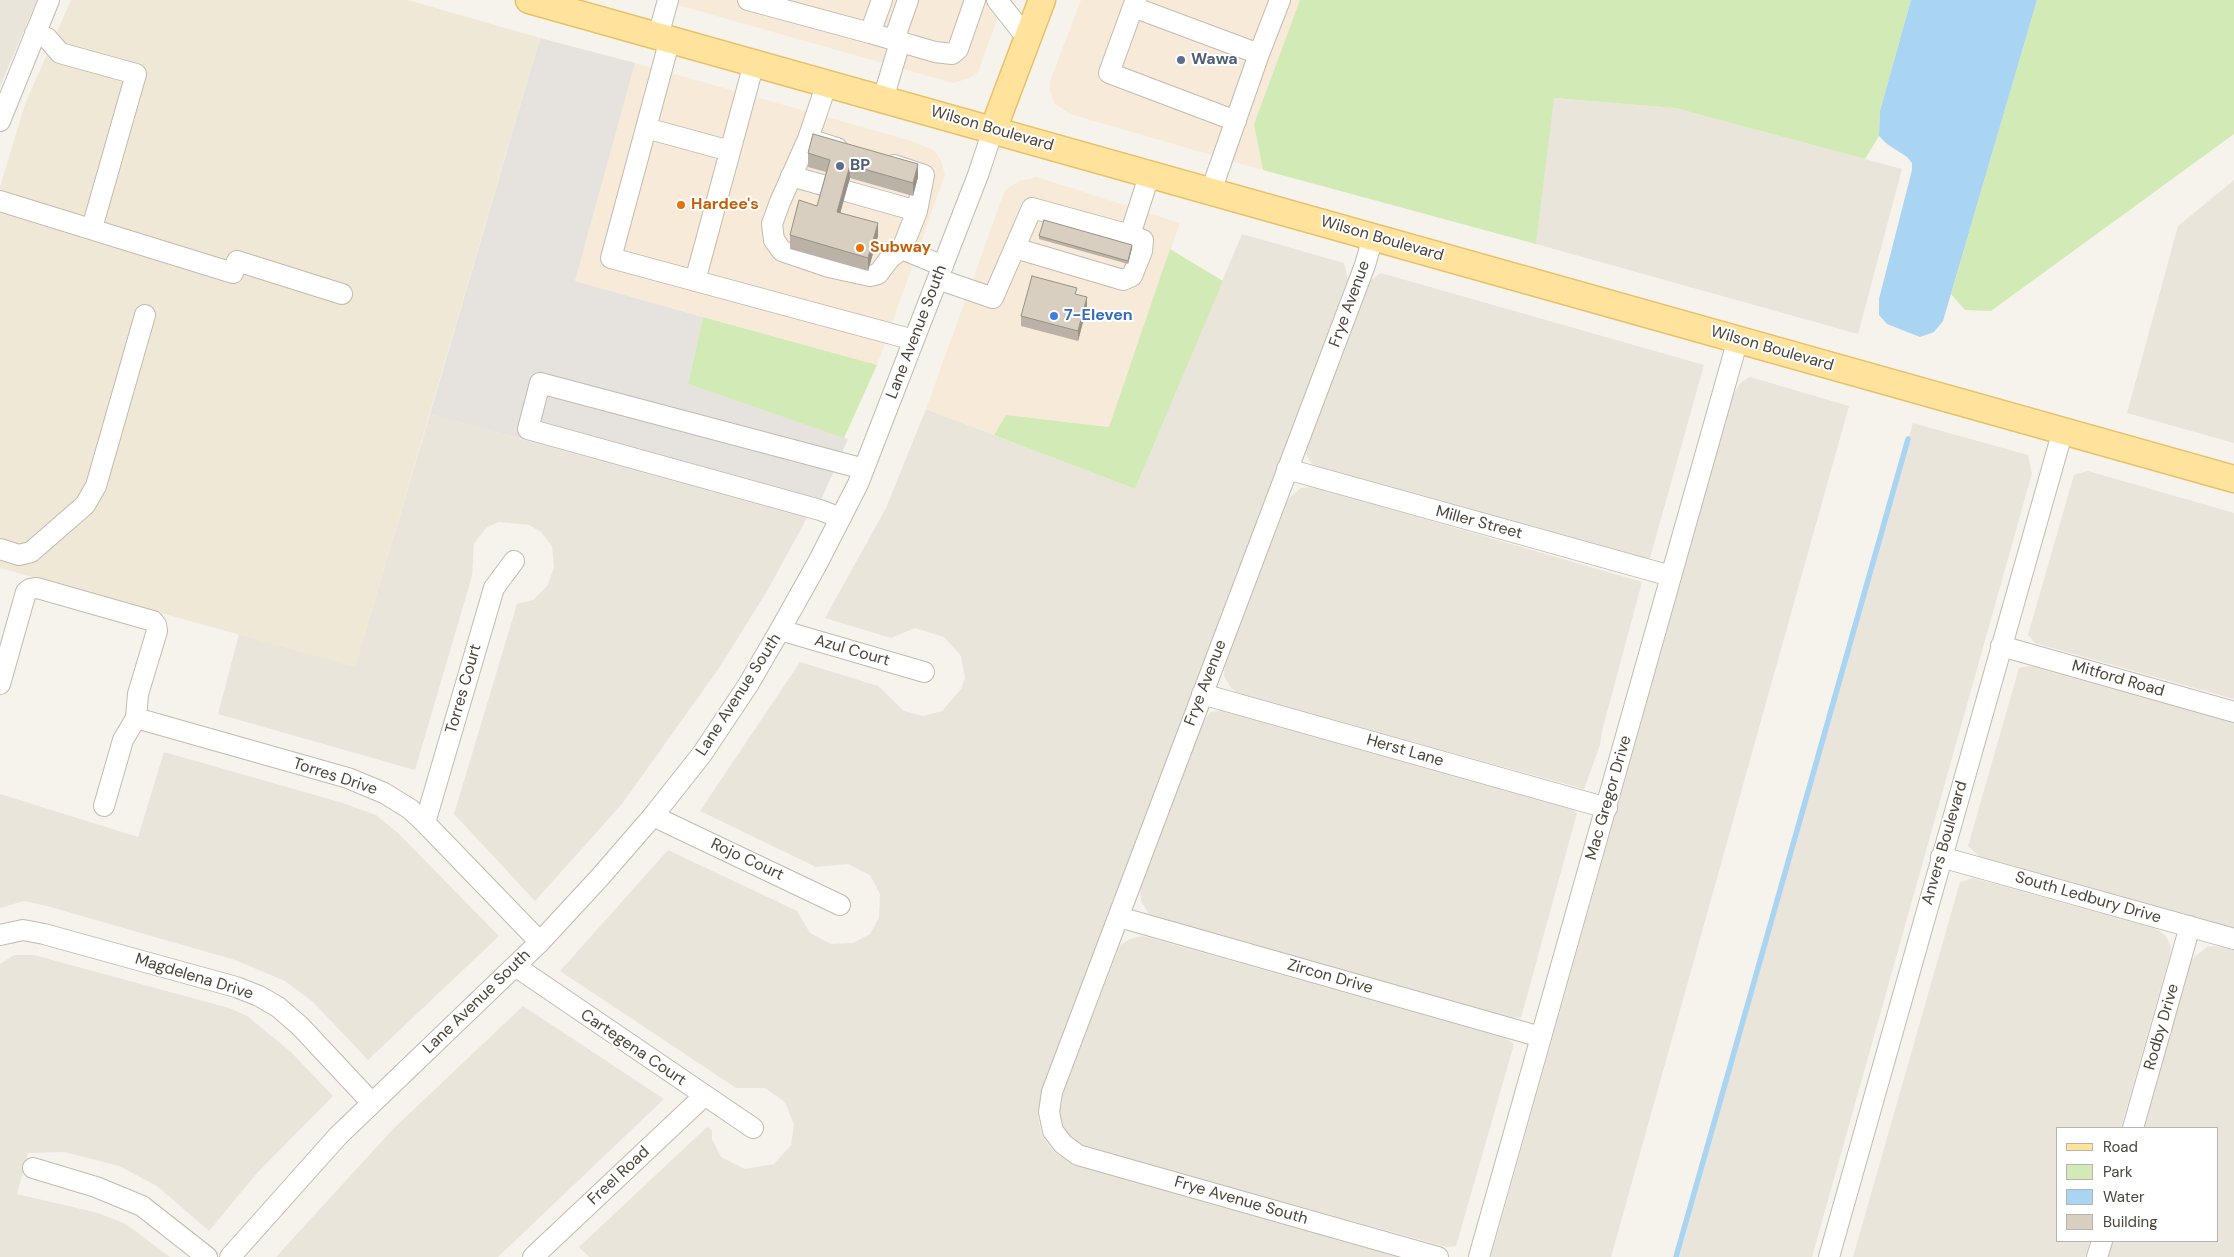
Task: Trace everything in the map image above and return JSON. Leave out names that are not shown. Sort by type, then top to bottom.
[{"type":"main road","name":"Wilson Boulevard","points":[[529,0],[2234,478]]},
{"type":"main road","name":"Lane Avenue South","points":[[993,130],[1042,0]]},
{"type":"street","points":[[0,118],[49,0]]},
{"type":"street","points":[[668,0],[664,38],[646,128],[611,258],[914,340]]},
{"type":"street","points":[[748,0],[935,52],[952,54],[958,49],[975,0]]},
{"type":"street","points":[[870,33],[882,0]]},
{"type":"street","points":[[883,99],[908,0]]},
{"type":"street","points":[[997,0],[1027,38]]},
{"type":"street","points":[[1211,191],[1280,0]]},
{"type":"street","points":[[1236,121],[1109,73],[1134,3],[1259,54]]},
{"type":"street","points":[[35,33],[47,38],[60,53],[136,74],[92,228]]},
{"type":"street","points":[[694,281],[754,63]]},
{"type":"street","points":[[827,83],[808,139],[772,224],[774,240],[782,251],[829,268],[870,276],[878,274],[890,258],[902,249],[917,211],[924,183],[924,175],[897,184],[860,185],[877,160],[897,184],[917,211]]},
{"type":"street","points":[[646,128],[730,151]]},
{"type":"street","name":"Lane Avenue South","points":[[230,1257],[338,1136],[540,942],[653,816],[702,754],[748,685],[780,630],[864,469],[993,130]]},
{"type":"street","points":[[808,139],[827,148],[858,154]]},
{"type":"street","points":[[1130,235],[1150,173]]},
{"type":"street","points":[[791,176],[821,180]]},
{"type":"street","points":[[0,201],[233,273],[237,261],[342,294]]},
{"type":"street","points":[[902,249],[940,272],[993,298],[1014,248],[1032,208],[1143,240],[1142,251],[1132,276],[1123,280],[1014,248]]},
{"type":"street","name":"Frye Avenue","points":[[1053,1131],[1049,1112],[1052,1092],[1365,265],[1373,237]]},
{"type":"street","points":[[0,549],[19,555],[31,552],[85,505],[96,486],[145,315]]},
{"type":"street","name":"Mac Gregor Drive","points":[[1479,1257],[1738,339]]},
{"type":"street","points":[[840,518],[820,510],[528,429],[540,383],[864,469]]},
{"type":"street","name":"Anvers Boulevard","points":[[1829,1257],[2063,430]]},
{"type":"street","name":"Miller Street","points":[[1287,470],[1671,576]]},
{"type":"street","name":"Torres Court","points":[[425,823],[494,588],[514,561]]},
{"type":"street","points":[[0,684],[26,592],[37,588],[153,621],[157,631],[138,694],[136,718],[123,740],[104,806]]},
{"type":"street","name":"Azul Court","points":[[780,630],[924,672]]},
{"type":"street","name":"Mitford Road","points":[[2001,646],[2234,712]]},
{"type":"street","name":"Herst Lane","points":[[1202,694],[1607,808]]},
{"type":"street","name":"Torres Drive","points":[[136,718],[366,784],[410,809],[540,942]]},
{"type":"street","name":"Rojo Court","points":[[653,816],[840,905]]},
{"type":"street","name":"South Ledbury Drive","points":[[1941,857],[2234,939]]},
{"type":"street","name":"Zircon Drive","points":[[1119,917],[1541,1036]]},
{"type":"street","name":"Rodby Drive","points":[[2134,1127],[2190,926]]},
{"type":"street","name":"Magdelena Drive","points":[[4,934],[23,930],[44,934],[236,987],[259,996],[278,1007],[300,1026],[372,1103]]},
{"type":"street","name":"Cartegena Court","points":[[514,966],[753,1128]]},
{"type":"street","name":"Freel Road","points":[[543,1254],[704,1096]]},
{"type":"street","name":"Frye Avenue South","points":[[1053,1131],[1063,1144],[1078,1154],[1438,1257]]},
{"type":"street","points":[[33,1168],[96,1186],[142,1206],[207,1257]]},
{"type":"street","points":[[2097,1257],[2102,1242]]},
{"type":"shaded area","points":[[0,0],[37,0],[0,86]]},
{"type":"shaded area","points":[[71,0],[408,0],[540,38],[355,667],[0,568],[0,187],[25,104]]},
{"type":"shaded area","points":[[660,0],[1004,0],[978,72],[970,78],[953,83]]},
{"type":"shaded area","points":[[1081,0],[1300,0],[1254,124],[1263,170],[1070,114],[1055,104],[1050,91],[1050,81]]},
{"type":"shaded area","points":[[540,38],[635,63],[575,281],[703,317],[688,384],[848,439],[813,518],[807,518],[430,414]]},
{"type":"shaded area","points":[[635,63],[912,141],[935,151],[941,161],[945,175],[877,365],[575,281]]},
{"type":"shaded area","points":[[1553,98],[1675,108],[1902,169],[1858,334],[1536,244]]},
{"type":"shaded area","points":[[1037,177],[1180,223],[1109,427],[1007,415],[994,435],[926,409],[1005,190],[1019,181]]},
{"type":"shaded area","points":[[2234,180],[2234,443],[2127,413],[2178,226]]},
{"type":"shaded area","points":[[1242,234],[1344,263],[1348,279],[1042,1092],[1038,1118],[1042,1136],[1054,1152],[1075,1165],[1404,1257],[589,1257],[579,1247],[707,1127],[712,1130],[712,1139],[721,1157],[745,1169],[774,1164],[791,1145],[794,1125],[785,1102],[765,1088],[736,1088],[560,971],[668,850],[797,911],[810,933],[831,944],[853,943],[870,934],[879,918],[880,894],[870,875],[848,864],[816,867],[700,811],[800,662],[878,686],[904,711],[923,716],[942,711],[961,689],[965,678],[961,656],[944,637],[915,628],[891,638],[825,618],[886,508],[926,409],[1135,489]]},
{"type":"shaded area","points":[[1381,273],[1704,365],[1650,558],[1641,558],[1319,469],[1311,463],[1306,454],[1308,445],[1371,280]]},
{"type":"shaded area","points":[[1750,377],[1849,406],[1611,1257],[1491,1257],[1733,395],[1741,382]]},
{"type":"shaded area","points":[[430,414],[807,518],[766,593],[717,671],[622,804],[535,901],[454,814],[517,604],[533,600],[547,586],[554,568],[552,546],[541,532],[529,525],[499,522],[487,527],[474,543],[472,576],[415,770],[218,714],[239,634],[355,666]]},
{"type":"shaded area","points":[[1913,423],[2028,455],[2032,473],[1812,1257],[1679,1257]]},
{"type":"shaded area","points":[[2088,471],[2234,513],[2234,699],[2035,643],[2028,635],[2074,475]]},
{"type":"shaded area","points":[[1314,487],[1642,582],[1602,731],[1600,745],[1584,789],[1239,694],[1231,688],[1224,676],[1225,664],[1289,498],[1301,488]]},
{"type":"shaded area","points":[[2030,666],[2234,723],[2234,929],[1980,857],[1968,846],[2019,668]]},
{"type":"shaded area","points":[[1226,710],[1569,807],[1577,813],[1521,1018],[1510,1017],[1164,921],[1149,914],[1141,901],[1140,887],[1202,723],[1211,712]]},
{"type":"shaded area","points":[[164,752],[343,803],[376,815],[398,833],[499,936],[368,1060],[313,1002],[285,981],[235,960],[47,906],[24,901],[0,908],[0,794],[138,837]]},
{"type":"shaded area","points":[[1973,878],[2155,928],[2165,935],[2171,946],[2121,1127],[2056,1127],[2056,1242],[2090,1242],[2085,1257],[1853,1257],[1960,882]]},
{"type":"shaded area","points":[[1143,936],[1505,1038],[1514,1044],[1456,1246],[1447,1247],[1083,1147],[1070,1137],[1061,1124],[1058,1110],[1060,1100],[1120,945],[1130,939]]},
{"type":"shaded area","points":[[2208,946],[2234,950],[2234,1257],[2108,1257],[2112,1242],[2219,1242],[2219,1127],[2144,1127],[2191,960]]},
{"type":"shaded area","points":[[14,955],[34,955],[229,1008],[247,1016],[291,1052],[333,1096],[257,1173],[209,1231],[157,1186],[119,1166],[64,1152],[28,1153],[17,1194],[98,1213],[126,1224],[170,1257],[0,1257],[0,964]]},
{"type":"shaded area","points":[[523,1006],[664,1099],[498,1257],[276,1257],[393,1129]]},
{"type":"green space","points":[[1300,0],[1911,0],[1880,111],[1879,136],[1865,159],[1675,108],[1554,98],[1536,244],[1263,170],[1254,124]]},
{"type":"green space","points":[[2037,0],[2234,0],[2234,134],[1991,311],[1965,310],[1951,294]]},
{"type":"green space","points":[[1170,249],[1223,281],[1135,489],[994,435],[1006,415],[1109,427]]},
{"type":"green space","points":[[703,317],[877,365],[844,438],[688,384]]},
{"type":"water","points":[[1911,0],[2037,0],[1943,321],[1934,332],[1920,337],[1887,324],[1879,315],[1879,299],[1912,170],[1912,163],[1907,157],[1887,144],[1879,136],[1880,111]]},
{"type":"building","points":[[813,134],[918,164],[913,183],[850,165],[837,212],[878,223],[868,258],[790,235],[799,200],[817,206],[830,160],[808,153]]},
{"type":"building","name":"7-Eleven","points":[[1044,220],[1132,245],[1128,261],[1039,236]]},
{"type":"building","name":"7-Eleven","points":[[1032,276],[1077,288],[1075,294],[1087,297],[1078,331],[1021,316]]},
{"type":"waterway","points":[[1676,1257],[1908,439]]},
{"type":"place","name":"Wawa","points":[[1181,60]]},
{"type":"place","name":"BP","points":[[840,166]]},
{"type":"place","name":"Hardee's","points":[[681,205]]},
{"type":"place","name":"Subway","points":[[860,248]]},
{"type":"place","name":"7-Eleven","points":[[1054,316]]}]
